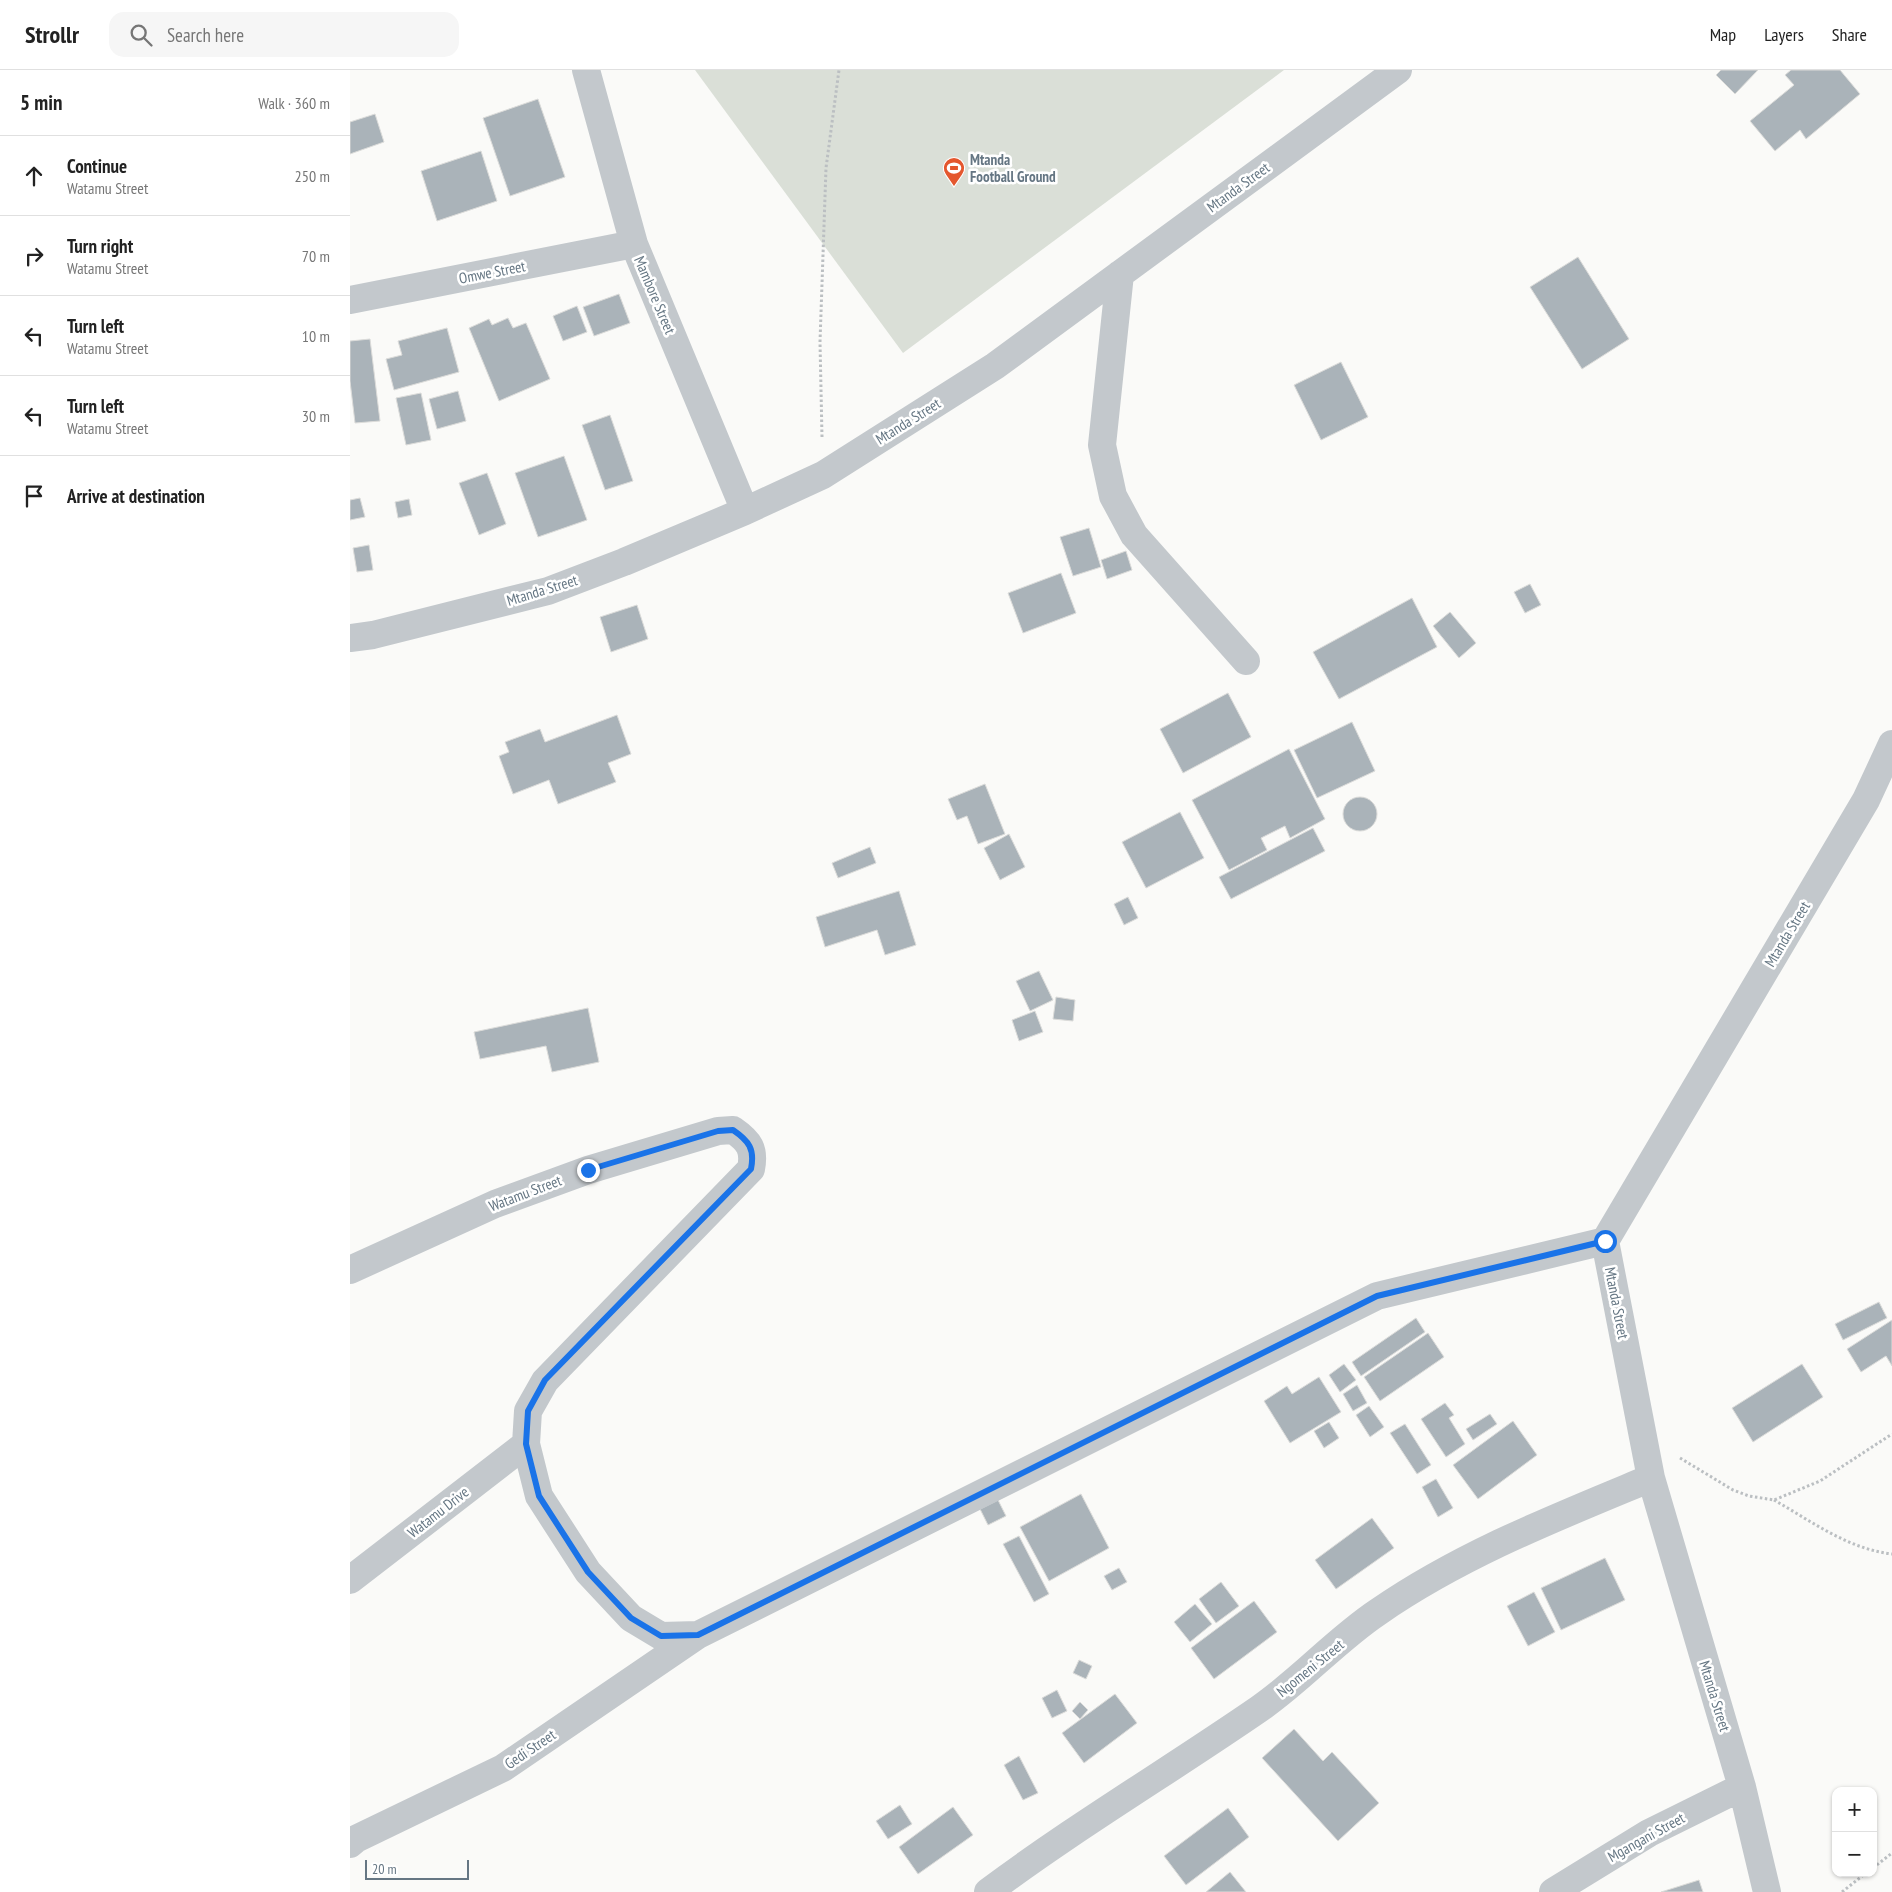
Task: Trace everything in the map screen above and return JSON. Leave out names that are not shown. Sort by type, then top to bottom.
[{"type":"street","name":"Mambore Street","points":[[586,70],[634,244],[746,511]]},
{"type":"street","name":"Mtanda Street","points":[[350,638],[373,635],[548,591],[624,562],[746,511],[823,475],[995,366],[1398,70]]},
{"type":"street","name":"Omwe Street","points":[[350,300],[634,244]]},
{"type":"street","points":[[1120,274],[1102,445],[1113,496],[1134,535],[1246,661]]},
{"type":"street","name":"Mtanda Street","points":[[1767,1892],[1742,1788],[1650,1478],[1605,1241],[1866,800],[1892,744]]},
{"type":"street","points":[[1866,800],[1892,785]]},
{"type":"street","name":"Watamu Street","points":[[350,1270],[494,1204],[588,1170],[718,1131],[733,1130],[747,1139],[753,1158],[751,1169],[545,1380],[528,1411],[526,1444],[539,1496],[588,1572],[631,1618],[661,1636],[698,1635],[1377,1296],[1605,1241]]},
{"type":"street","name":"Watamu Drive","points":[[350,1580],[526,1444]]},
{"type":"street","name":"Ngomeni Street","points":[[988,1892],[1041,1852],[1261,1707],[1385,1607],[1426,1582],[1536,1526],[1650,1478]]},
{"type":"street","name":"Gedi Street","points":[[350,1844],[356,1839],[503,1768],[698,1635]]},
{"type":"street","name":"Mgangani Street","points":[[1553,1892],[1649,1833],[1742,1788]]},
{"type":"path","points":[[823,475],[820,342],[826,168],[839,70]]},
{"type":"path","points":[[1640,1422],[1661,1444],[1695,1468],[1749,1496],[1774,1500],[1857,1547],[1872,1552],[1892,1554]]},
{"type":"path","points":[[1774,1500],[1820,1481],[1892,1434]]},
{"type":"path","points":[[1877,1865],[1892,1853]]},
{"type":"path","points":[[1843,1892],[1861,1877]]},
{"type":"shaded area","name":"Mtanda Football Ground","points":[[695,70],[1284,70],[903,353]]},
{"type":"building","points":[[1721,70],[1758,70],[1735,94],[1716,75]]},
{"type":"building","points":[[1791,70],[1840,70],[1860,94],[1806,139],[1800,130],[1775,151],[1750,121],[1794,85],[1785,75]]},
{"type":"building","points":[[538,99],[565,177],[510,196],[483,118]]},
{"type":"building","points":[[375,114],[384,142],[350,154],[350,122]]},
{"type":"building","points":[[481,151],[497,201],[437,221],[421,171]]},
{"type":"building","points":[[1578,257],[1629,339],[1582,369],[1530,287]]},
{"type":"building","points":[[619,294],[630,323],[594,336],[583,307]]},
{"type":"building","points":[[577,306],[587,332],[563,341],[553,316]]},
{"type":"building","points":[[508,318],[513,328],[526,323],[550,379],[499,401],[469,328],[489,319],[492,325]]},
{"type":"building","points":[[447,328],[459,372],[394,390],[386,359],[402,355],[398,341]]},
{"type":"building","points":[[370,339],[380,421],[355,423],[350,381],[350,341]]},
{"type":"building","points":[[1341,362],[1368,417],[1321,440],[1294,385]]},
{"type":"building","points":[[458,391],[466,421],[437,429],[429,399]]},
{"type":"building","points":[[421,393],[431,440],[406,445],[396,398]]},
{"type":"building","points":[[610,415],[633,481],[605,490],[582,425]]},
{"type":"building","points":[[564,456],[587,520],[538,537],[515,473]]},
{"type":"building","points":[[487,473],[506,524],[479,535],[459,483]]},
{"type":"building","points":[[360,498],[365,517],[350,520],[350,500]]},
{"type":"building","points":[[409,499],[412,515],[398,518],[395,502]]},
{"type":"building","points":[[1089,528],[1101,567],[1073,576],[1060,537]]},
{"type":"building","points":[[369,545],[373,570],[357,572],[353,548]]},
{"type":"building","points":[[1126,551],[1132,570],[1107,579],[1101,560]]},
{"type":"building","points":[[1061,573],[1076,613],[1023,633],[1008,593]]},
{"type":"building","points":[[1530,584],[1541,605],[1525,613],[1514,592]]},
{"type":"building","points":[[1412,598],[1437,647],[1339,699],[1313,652]]},
{"type":"building","points":[[637,605],[648,639],[611,652],[600,617]]},
{"type":"building","points":[[1450,612],[1476,643],[1459,658],[1433,626]]},
{"type":"building","points":[[1228,693],[1251,737],[1183,773],[1160,729]]},
{"type":"building","points":[[617,715],[631,754],[608,763],[616,782],[558,804],[549,780],[513,794],[499,756],[509,752],[505,742],[540,729],[545,742]]},
{"type":"building","points":[[1352,722],[1375,771],[1317,798],[1294,750]]},
{"type":"building","points":[[1289,749],[1325,819],[1290,838],[1285,826],[1261,838],[1267,850],[1229,870],[1192,800]]},
{"type":"building","points":[[985,784],[1005,834],[978,844],[967,816],[957,820],[948,799]]},
{"type":"building","points":[[1360,797],[1367,798],[1372,802],[1376,807],[1376,821],[1372,826],[1367,830],[1360,831],[1353,830],[1348,826],[1344,821],[1343,814],[1344,807],[1348,802],[1353,798]]},
{"type":"building","points":[[1180,812],[1204,858],[1146,888],[1122,842]]},
{"type":"building","points":[[1313,828],[1325,851],[1231,899],[1219,877]]},
{"type":"building","points":[[1009,834],[1025,867],[1000,880],[984,848]]},
{"type":"building","points":[[870,847],[876,863],[838,878],[832,863]]},
{"type":"building","points":[[899,891],[916,945],[885,955],[877,930],[825,947],[816,917]]},
{"type":"building","points":[[1128,897],[1138,918],[1124,925],[1114,904]]},
{"type":"building","points":[[1039,971],[1053,1000],[1030,1011],[1016,981]]},
{"type":"building","points":[[1056,997],[1075,1000],[1073,1021],[1053,1019]]},
{"type":"building","points":[[588,1008],[599,1062],[552,1072],[546,1046],[480,1059],[474,1032]]},
{"type":"building","points":[[1035,1011],[1043,1032],[1019,1041],[1012,1020]]},
{"type":"building","points":[[1879,1302],[1887,1318],[1843,1340],[1835,1324]]},
{"type":"building","points":[[1416,1318],[1425,1332],[1361,1376],[1352,1362]]},
{"type":"building","points":[[1892,1320],[1892,1366],[1886,1356],[1861,1372],[1847,1349]]},
{"type":"building","points":[[1428,1333],[1444,1357],[1380,1401],[1364,1377]]},
{"type":"building","points":[[1344,1364],[1356,1380],[1340,1392],[1329,1375]]},
{"type":"building","points":[[1802,1364],[1823,1397],[1753,1442],[1732,1408]]},
{"type":"building","points":[[1319,1377],[1341,1412],[1290,1443],[1264,1401],[1287,1386],[1292,1394]]},
{"type":"building","points":[[1357,1385],[1367,1403],[1353,1411],[1343,1394]]},
{"type":"building","points":[[1445,1403],[1454,1415],[1449,1418],[1465,1444],[1446,1457],[1421,1419]]},
{"type":"building","points":[[1369,1406],[1384,1427],[1370,1437],[1356,1415]]},
{"type":"building","points":[[1490,1414],[1497,1424],[1473,1440],[1466,1429]]},
{"type":"building","points":[[1513,1421],[1537,1455],[1478,1499],[1453,1465]]},
{"type":"building","points":[[1329,1422],[1339,1438],[1324,1448],[1314,1431]]},
{"type":"building","points":[[1405,1424],[1431,1465],[1417,1474],[1390,1433]]},
{"type":"building","points":[[1436,1479],[1453,1508],[1438,1517],[1422,1487]]},
{"type":"building","points":[[1081,1494],[1109,1548],[1049,1581],[1020,1527]]},
{"type":"building","points":[[998,1500],[1006,1516],[988,1525],[980,1509]]},
{"type":"building","points":[[1372,1518],[1394,1548],[1336,1589],[1315,1560]]},
{"type":"building","points":[[1019,1536],[1049,1594],[1034,1602],[1003,1544]]},
{"type":"building","points":[[1605,1558],[1625,1600],[1561,1630],[1541,1588]]},
{"type":"building","points":[[1119,1568],[1127,1582],[1112,1590],[1104,1576]]},
{"type":"building","points":[[1221,1582],[1239,1606],[1216,1623],[1199,1599]]},
{"type":"building","points":[[1534,1592],[1555,1632],[1528,1646],[1507,1606]]},
{"type":"building","points":[[1254,1601],[1277,1632],[1214,1679],[1191,1648]]},
{"type":"building","points":[[1195,1604],[1212,1624],[1190,1642],[1174,1622]]},
{"type":"building","points":[[1079,1660],[1092,1666],[1086,1679],[1073,1673]]},
{"type":"building","points":[[1057,1690],[1067,1711],[1052,1718],[1042,1698]]},
{"type":"building","points":[[1115,1694],[1137,1723],[1084,1763],[1062,1733]]},
{"type":"building","points":[[1080,1702],[1088,1710],[1080,1719],[1072,1711]]},
{"type":"building","points":[[1294,1729],[1323,1761],[1332,1752],[1379,1803],[1338,1841],[1262,1758]]},
{"type":"building","points":[[1019,1756],[1038,1793],[1023,1800],[1004,1765]]},
{"type":"building","points":[[900,1805],[912,1824],[888,1839],[876,1821]]},
{"type":"building","points":[[953,1807],[973,1835],[918,1874],[899,1847]]},
{"type":"building","points":[[1228,1808],[1249,1837],[1186,1885],[1164,1856]]},
{"type":"building","points":[[1230,1872],[1246,1892],[1206,1892]]},
{"type":"building","points":[[1699,1880],[1703,1892],[1661,1892]]},
{"type":"place","name":"Mtanda Football Ground","points":[[954,187]]},
{"type":"route","points":[[588,1170],[718,1131],[733,1130],[747,1139],[753,1158],[751,1169],[545,1380],[528,1411],[526,1444],[539,1496],[588,1572],[631,1618],[661,1636],[698,1635],[1288,1338],[1377,1296],[1434,1280],[1605,1241]]}]
